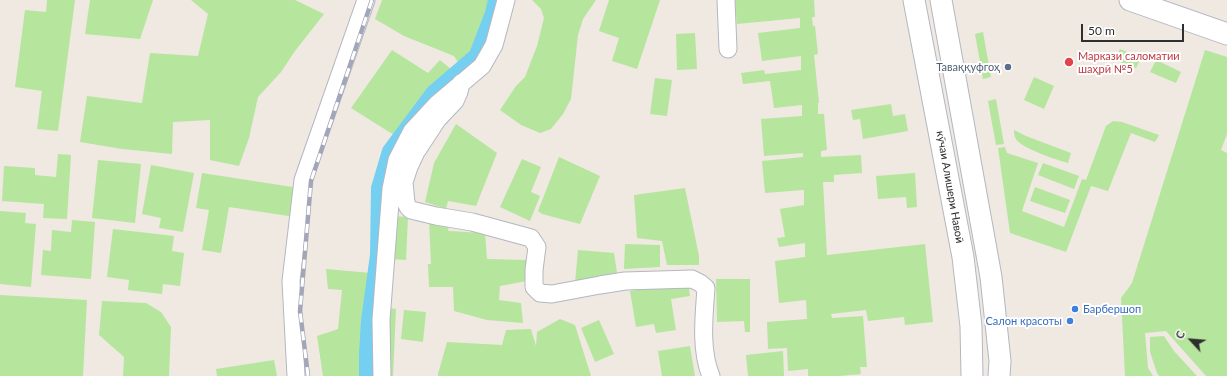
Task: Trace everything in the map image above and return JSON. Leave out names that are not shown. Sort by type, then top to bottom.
[{"type":"street","points":[[296,376],[290,281],[303,180],[366,0]]},
{"type":"street","points":[[382,376],[381,320],[391,189],[397,160],[412,131],[437,104],[482,66],[494,45],[506,0]]},
{"type":"street","points":[[726,0],[728,49]]},
{"type":"street","name":"кӯчаи Алишери Навоӣ","points":[[914,0],[962,257],[971,326],[972,376]]},
{"type":"street","points":[[941,0],[991,277],[1000,361],[999,376]]},
{"type":"street","points":[[1130,0],[1227,34]]},
{"type":"street","points":[[461,83],[455,101],[438,120],[416,152],[409,167],[404,182],[406,203],[408,207],[411,210],[472,222],[531,238],[537,247],[534,270],[534,287],[540,293],[552,294],[600,285],[626,282],[692,278],[706,288],[704,326],[707,365],[711,376]]},
{"type":"green space","points":[[47,0],[75,0],[58,131],[37,129],[42,91],[15,87],[25,10],[46,12]]},
{"type":"green space","points":[[90,0],[153,0],[140,39],[85,34]]},
{"type":"green space","points":[[191,0],[295,0],[324,14],[295,51],[281,72],[258,97],[249,138],[239,166],[210,160],[210,120],[173,122],[172,154],[122,149],[80,142],[87,96],[142,103],[150,53],[198,56],[208,14]]},
{"type":"green space","points":[[382,0],[492,0],[473,52],[459,64],[454,56],[404,36],[375,19]]},
{"type":"green space","points":[[532,0],[596,0],[583,19],[578,35],[571,99],[563,114],[551,129],[540,133],[521,125],[500,110],[516,86],[525,77],[537,46],[544,18],[541,9]]},
{"type":"green space","points":[[609,0],[660,0],[637,69],[612,61],[619,38],[599,31]]},
{"type":"green space","points":[[735,0],[814,0],[815,17],[812,17],[813,26],[815,26],[818,54],[814,55],[819,103],[818,114],[824,114],[827,150],[821,151],[821,157],[861,155],[862,173],[834,175],[834,182],[823,182],[827,255],[925,244],[933,322],[905,325],[904,317],[868,321],[866,310],[831,314],[832,318],[863,316],[867,367],[860,367],[861,374],[808,376],[808,369],[788,371],[787,348],[768,349],[767,322],[807,319],[806,300],[779,303],[775,261],[805,257],[805,243],[779,247],[777,238],[785,237],[780,209],[804,205],[804,190],[765,193],[762,161],[803,157],[803,153],[764,156],[761,119],[802,116],[802,105],[774,108],[770,81],[743,84],[741,73],[764,70],[765,74],[801,70],[801,56],[762,61],[758,33],[800,28],[800,18],[737,24]]},
{"type":"green space","points":[[983,32],[991,77],[983,79],[975,34]]},
{"type":"green space","points":[[695,33],[697,69],[677,70],[676,34]]},
{"type":"green space","points":[[1120,49],[1141,58],[1136,68],[1115,60]]},
{"type":"green space","points":[[392,50],[428,73],[440,60],[452,70],[430,91],[394,135],[351,108]]},
{"type":"green space","points":[[1205,50],[1227,57],[1227,134],[1221,150],[1227,153],[1227,376],[1206,376],[1166,331],[1145,333],[1148,368],[1153,376],[1125,376],[1121,298],[1132,283]]},
{"type":"green space","points":[[1156,60],[1181,72],[1176,83],[1150,72]]},
{"type":"green space","points":[[1034,77],[1054,86],[1044,109],[1024,100]]},
{"type":"green space","points":[[655,78],[672,80],[667,116],[650,114]]},
{"type":"green space","points":[[996,99],[1004,144],[996,145],[988,101]]},
{"type":"green space","points":[[891,104],[893,116],[905,114],[908,131],[863,139],[860,119],[853,120],[851,110]]},
{"type":"green space","points":[[1113,121],[1122,122],[1159,135],[1155,142],[1131,133],[1108,191],[1091,186],[1066,252],[1010,233],[998,148],[1005,147],[1007,153],[1038,163],[1022,211],[1064,227],[1082,179],[1086,180],[1106,126]]},
{"type":"green space","points":[[456,124],[497,153],[476,206],[448,201],[446,209],[425,202],[434,163]]},
{"type":"green space","points":[[1014,130],[1071,153],[1068,163],[1025,146],[1016,139],[1014,136]]},
{"type":"green space","points":[[58,154],[71,155],[67,219],[43,218],[44,204],[2,201],[4,166],[35,168],[35,175],[56,177]]},
{"type":"green space","points":[[559,157],[600,176],[580,224],[542,214],[538,211]]},
{"type":"green space","points":[[522,159],[541,167],[531,192],[540,196],[530,221],[500,207]]},
{"type":"green space","points":[[98,160],[141,164],[135,223],[92,218]]},
{"type":"green space","points":[[1043,163],[1079,176],[1074,189],[1038,175]]},
{"type":"green space","points":[[151,165],[194,173],[183,232],[159,228],[161,218],[142,214]]},
{"type":"green space","points":[[202,173],[299,188],[295,217],[229,207],[221,253],[202,250],[209,210],[196,208]]},
{"type":"green space","points":[[915,173],[917,207],[907,208],[906,197],[878,199],[876,176]]},
{"type":"green space","points":[[1035,187],[1070,200],[1065,213],[1030,201]]},
{"type":"green space","points":[[685,188],[699,256],[699,265],[667,265],[662,241],[637,238],[634,195]]},
{"type":"green space","points":[[0,211],[26,213],[25,223],[36,224],[31,287],[0,284]]},
{"type":"green space","points":[[392,216],[408,217],[406,260],[390,259]]},
{"type":"green space","points":[[72,220],[95,222],[91,279],[41,275],[43,250],[51,251],[52,230],[71,232]]},
{"type":"green space","points":[[429,220],[450,220],[448,231],[485,233],[487,259],[527,260],[527,281],[500,286],[499,300],[521,303],[523,323],[487,320],[454,311],[453,287],[429,287],[428,264],[431,264]]},
{"type":"green space","points":[[113,229],[174,236],[172,251],[184,253],[180,286],[163,284],[162,294],[128,290],[129,280],[107,277]]},
{"type":"green space","points":[[625,244],[660,245],[660,267],[624,269]]},
{"type":"green space","points":[[578,250],[614,253],[618,279],[575,283]]},
{"type":"green space","points":[[326,269],[371,273],[361,353],[363,376],[323,376],[317,336],[338,329],[342,290],[328,289]]},
{"type":"green space","points":[[716,279],[750,279],[750,332],[745,332],[744,321],[717,322]]},
{"type":"green space","points":[[688,281],[690,296],[671,299],[676,330],[656,333],[654,324],[636,327],[630,291]]},
{"type":"green space","points":[[0,295],[87,300],[83,376],[0,376]]},
{"type":"green space","points":[[102,301],[146,303],[161,312],[171,327],[169,376],[123,376],[124,357],[99,335]]},
{"type":"green space","points":[[384,307],[396,309],[393,376],[383,376]]},
{"type":"green space","points":[[404,310],[426,312],[423,342],[401,339]]},
{"type":"green space","points":[[560,319],[575,325],[591,376],[438,376],[447,342],[502,345],[506,330],[531,329],[536,346],[537,332]]},
{"type":"green space","points":[[599,320],[614,354],[595,362],[581,328]]},
{"type":"green space","points":[[1164,336],[1174,351],[1197,376],[1159,376],[1150,352],[1150,337]]},
{"type":"green space","points":[[690,346],[695,376],[662,376],[658,351]]},
{"type":"green space","points":[[783,351],[784,376],[748,376],[746,355]]},
{"type":"green space","points":[[274,360],[277,376],[217,376],[216,369]]},
{"type":"waterway","points":[[366,376],[368,321],[377,255],[378,188],[389,151],[433,92],[476,55],[492,13],[495,0]]},
{"type":"railway","points":[[308,376],[300,311],[311,181],[372,0]]},
{"type":"place","name":"Маркази саломатии шаҳрӣ №5","points":[[1069,62]]},
{"type":"place","name":"Таваққуфгоҳ","points":[[1008,67]]},
{"type":"place","name":"Барбершоп","points":[[1075,309]]},
{"type":"place","name":"Салон красоты","points":[[1070,321]]}]
